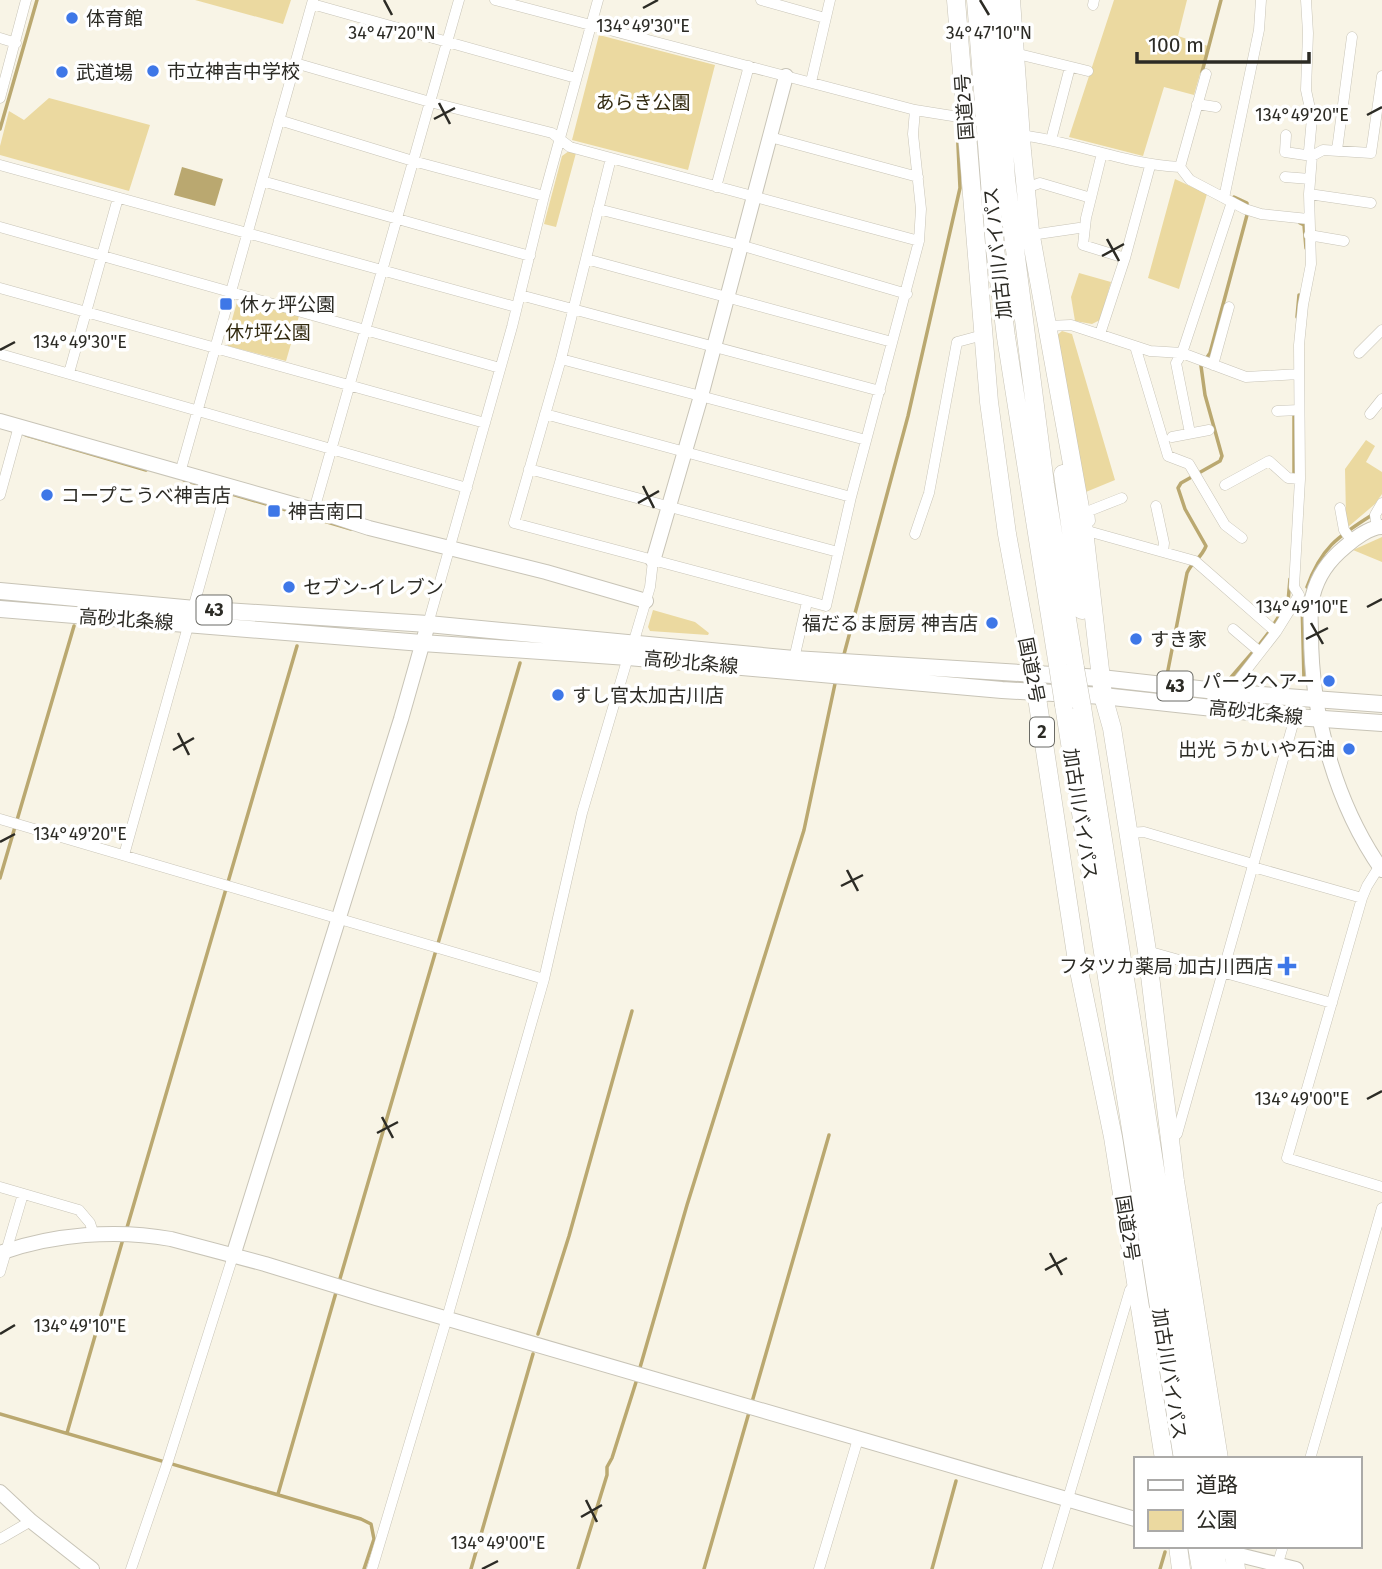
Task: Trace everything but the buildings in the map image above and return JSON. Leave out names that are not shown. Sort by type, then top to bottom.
[{"type":"highway","name":"国道2号","points":[[956,0],[958,117],[989,402],[1007,534],[1035,683],[1077,961],[1113,1137],[1164,1457]]},
{"type":"highway","name":"加古川バイパス","points":[[976,0],[995,248],[1066,667],[1146,1106],[1201,1457]]},
{"type":"highway","name":"加古川バイパス","points":[[994,0],[1006,179],[1066,667]]},
{"type":"highway","points":[[1011,0],[1031,235],[1087,531],[1101,664],[1101,730],[1138,949],[1150,1073],[1146,1106]]},
{"type":"highway","points":[[1006,179],[1055,424],[1090,661],[1102,687],[1112,728],[1147,951],[1183,1234],[1219,1457]]},
{"type":"highway","points":[[995,248],[991,347],[1036,648],[1035,683],[1046,708],[1059,801],[1091,974],[1107,1043],[1127,1102]]},
{"type":"highway","name":"加古川バイパス","points":[[1073,706],[1127,1102],[1184,1457]]},
{"type":"highway","points":[[1178,1548],[1181,1569]]},
{"type":"highway","points":[[1197,1548],[1201,1569]]},
{"type":"highway","points":[[1218,1569],[1229,1554]]},
{"type":"main road","name":"高砂北条線","points":[[0,591],[192,617],[422,643],[794,659],[840,669]]},
{"type":"main road","name":"高砂北条線","points":[[0,609],[428,624],[630,650],[840,669],[1002,690],[1035,683],[1382,704]]},
{"type":"main road","name":"高砂北条線","points":[[1102,687],[1295,717],[1382,723]]},
{"type":"street","points":[[0,98],[26,0]]},
{"type":"street","points":[[314,510],[459,0]]},
{"type":"street","points":[[495,0],[915,110],[958,117]]},
{"type":"street","points":[[131,1569],[169,1458],[401,719],[485,423],[598,0]]},
{"type":"street","points":[[761,0],[825,18]]},
{"type":"street","points":[[811,82],[830,0]]},
{"type":"street","points":[[1190,433],[1176,363],[1182,354],[1228,200],[1259,30],[1261,0]]},
{"type":"street","points":[[1306,0],[1306,90],[1312,118],[1308,219],[1311,264],[1303,305],[1299,374],[1300,479],[1294,587],[1305,596],[1311,662],[1333,774],[1381,869],[1367,886],[1362,898],[1287,1158],[1382,1186]]},
{"type":"street","points":[[180,474],[313,2],[447,43],[576,78]]},
{"type":"street","points":[[1337,150],[1352,37]]},
{"type":"street","points":[[0,38],[16,43]]},
{"type":"street","points":[[1014,53],[1088,71]]},
{"type":"street","points":[[295,63],[552,134],[570,146],[611,158],[919,241]]},
{"type":"street","points":[[716,187],[749,66]]},
{"type":"street","points":[[1051,140],[1070,67]]},
{"type":"street","points":[[1206,74],[1180,167],[1189,180],[1261,214],[1308,219]]},
{"type":"street","points":[[372,1569],[544,979],[582,813],[646,601],[653,561],[686,452],[786,76]]},
{"type":"street","points":[[1286,135],[1285,152],[1312,156],[1323,150],[1371,153],[1382,76]]},
{"type":"street","points":[[1197,104],[1216,107]]},
{"type":"street","points":[[611,158],[561,359],[514,523],[826,606],[851,497],[919,241],[921,209],[912,134],[915,110]]},
{"type":"street","points":[[279,120],[544,196]]},
{"type":"street","points":[[1190,130],[1202,133]]},
{"type":"street","points":[[1021,135],[1051,140],[1150,166],[1180,167]]},
{"type":"street","points":[[770,137],[918,177]]},
{"type":"street","points":[[1102,153],[1083,245],[1125,258]]},
{"type":"street","points":[[0,165],[516,307]]},
{"type":"street","points":[[1100,334],[1125,258],[1150,166]]},
{"type":"street","points":[[1285,177],[1310,179]]},
{"type":"street","points":[[262,181],[530,256]]},
{"type":"street","points":[[1026,188],[1040,183],[1091,198]]},
{"type":"street","points":[[1309,194],[1371,203]]},
{"type":"street","points":[[69,373],[118,198]]},
{"type":"street","points":[[598,209],[740,245],[906,294]]},
{"type":"street","points":[[0,227],[500,368]]},
{"type":"street","points":[[1031,235],[1079,228]]},
{"type":"street","points":[[1309,235],[1344,241]]},
{"type":"street","points":[[586,259],[892,342]]},
{"type":"street","points":[[0,288],[485,423]]},
{"type":"street","points":[[520,295],[880,391]]},
{"type":"street","points":[[1213,365],[1229,307]]},
{"type":"street","points":[[1047,326],[1071,325],[1150,351],[1182,354],[1247,377],[1299,374]]},
{"type":"street","points":[[1359,353],[1382,330]]},
{"type":"street","points":[[915,534],[933,472],[957,342],[983,335]]},
{"type":"street","points":[[1135,346],[1168,456],[1188,464],[1225,525],[1242,538]]},
{"type":"street","points":[[0,354],[467,488]]},
{"type":"street","points":[[561,359],[866,440]]},
{"type":"street","points":[[1370,414],[1379,397]]},
{"type":"street","points":[[1277,411],[1299,410]]},
{"type":"street","points":[[545,414],[851,497]]},
{"type":"street","points":[[0,421],[18,430],[180,474],[226,491],[314,510],[369,528],[546,572],[646,601]]},
{"type":"street","points":[[0,495],[18,430]]},
{"type":"street","points":[[1172,437],[1209,430]]},
{"type":"street","points":[[1232,485],[1250,466],[1269,461],[1288,478],[1300,479]]},
{"type":"street","points":[[529,469],[838,552]]},
{"type":"street","points":[[920,470],[933,472]]},
{"type":"street","points":[[124,855],[226,491]]},
{"type":"street","points":[[1122,498],[1089,511],[1087,531],[1201,565],[1276,632]]},
{"type":"street","points":[[1156,506],[1164,543],[1163,552]]},
{"type":"street","points":[[1340,508],[1348,536]]},
{"type":"street","points":[[1234,693],[1237,682],[1348,536],[1379,516]]},
{"type":"street","points":[[907,517],[920,520]]},
{"type":"street","points":[[794,659],[807,602]]},
{"type":"street","points":[[1233,629],[1260,652]]},
{"type":"street","points":[[1170,1139],[1177,1134],[1295,717]]},
{"type":"street","points":[[0,819],[544,979]]},
{"type":"street","points":[[1127,833],[1144,832],[1362,898]]},
{"type":"street","points":[[1147,951],[1332,1003]]},
{"type":"street","points":[[0,1187],[79,1210],[90,1223],[94,1235]]},
{"type":"street","points":[[0,1272],[3,1251],[23,1194]]},
{"type":"street","points":[[1311,1457],[1382,1208]]},
{"type":"street","points":[[3,1251],[76,1235],[171,1239],[1134,1519]]},
{"type":"street","points":[[1047,1569],[1130,1290],[1137,1283]]},
{"type":"street","points":[[819,1569],[858,1439]]},
{"type":"street","points":[[0,1492],[31,1521],[92,1569]]},
{"type":"street","points":[[0,1539],[31,1521]]},
{"type":"street","points":[[1278,1563],[1282,1548]]},
{"type":"street","points":[[1229,1554],[1296,1569]]},
{"type":"green space","points":[[195,0],[291,0],[283,24]]},
{"type":"green space","points":[[1114,0],[1187,0],[1178,36],[1208,46],[1194,95],[1164,87],[1143,156],[1069,137]]},
{"type":"green space","name":"あらき公園","points":[[599,35],[715,65],[688,170],[572,140]]},
{"type":"green space","points":[[49,98],[150,125],[129,191],[0,155],[9,111],[24,120]]},
{"type":"green space","points":[[569,151],[576,153],[556,227],[544,224],[562,156]]},
{"type":"green space","points":[[1175,179],[1207,194],[1179,289],[1148,278]]},
{"type":"green space","points":[[1079,273],[1111,282],[1100,320],[1092,324],[1075,321],[1071,297]]},
{"type":"green space","name":"休ｹ坪公園","points":[[241,300],[299,316],[286,361],[228,346],[226,341],[237,302]]},
{"type":"green space","points":[[1062,331],[1072,334],[1115,480],[1081,494],[1056,336]]},
{"type":"green space","points":[[1366,440],[1375,446],[1366,462],[1382,472],[1382,494],[1375,504],[1348,527],[1345,469]]},
{"type":"green space","points":[[1382,537],[1382,562],[1353,550]]},
{"type":"green space","points":[[653,610],[695,622],[709,633],[650,631],[648,627]]},
{"type":"shaded area","points":[[182,167],[223,179],[215,206],[174,195]]},
{"type":"waterway","points":[[0,129],[37,0]]},
{"type":"waterway","points":[[1202,72],[1221,0]]},
{"type":"waterway","points":[[843,658],[908,416],[960,188],[956,103]]},
{"type":"waterway","points":[[1167,675],[1187,573],[1206,546],[1185,509],[1178,488],[1181,483],[1220,461],[1222,456],[1205,395],[1201,366],[1210,353],[1247,215],[1247,203],[1234,197]]},
{"type":"waterway","points":[[1300,223],[1304,225],[1306,248]]},
{"type":"waterway","points":[[1297,317],[1299,295]]},
{"type":"waterway","points":[[1294,412],[1294,477]]},
{"type":"waterway","points":[[26,435],[146,470]]},
{"type":"waterway","points":[[184,480],[351,529]]},
{"type":"waterway","points":[[1307,587],[1324,553],[1349,530],[1372,515]]},
{"type":"waterway","points":[[1274,624],[1288,602],[1290,579]]},
{"type":"waterway","points":[[1302,602],[1304,680]]},
{"type":"waterway","points":[[0,878],[74,626]]},
{"type":"waterway","points":[[1259,645],[1269,632]]},
{"type":"waterway","points":[[126,1231],[297,646]]},
{"type":"waterway","points":[[1227,682],[1252,653]]},
{"type":"waterway","points":[[339,1282],[520,663]]},
{"type":"waterway","points":[[639,1371],[687,1205],[804,830],[836,679]]},
{"type":"waterway","points":[[538,1334],[569,1236],[632,1011]]},
{"type":"waterway","points":[[752,1402],[829,1135]]},
{"type":"waterway","points":[[67,1433],[123,1239]]},
{"type":"waterway","points":[[278,1494],[337,1289]]},
{"type":"waterway","points":[[471,1569],[533,1354]]},
{"type":"waterway","points":[[578,1569],[607,1475],[607,1467],[637,1379]]},
{"type":"waterway","points":[[704,1569],[750,1409]]},
{"type":"waterway","points":[[0,1414],[361,1519],[371,1524],[374,1539],[364,1569]]},
{"type":"waterway","points":[[932,1569],[956,1481]]},
{"type":"waterway","points":[[1160,1569],[1165,1552]]},
{"type":"place","name":"体育館","points":[[72,18]]},
{"type":"place","name":"市立神吉中学校","points":[[153,71]]},
{"type":"place","name":"武道場","points":[[62,72]]},
{"type":"place","name":"休ヶ坪公園","points":[[226,304]]},
{"type":"place","name":"コープこうべ神吉店","points":[[47,495]]},
{"type":"place","name":"神吉南口","points":[[274,511]]},
{"type":"place","name":"セブン-イレブン","points":[[289,587]]},
{"type":"place","name":"福だるま厨房 神吉店","points":[[992,623]]},
{"type":"place","name":"すき家","points":[[1136,639]]},
{"type":"place","name":"パークヘアー","points":[[1329,681]]},
{"type":"place","name":"すし官太加古川店","points":[[558,695]]},
{"type":"place","name":"出光 うかいや石油","points":[[1349,749]]},
{"type":"place","name":"フタツカ薬局 加古川西店","points":[[1287,966]]}]
